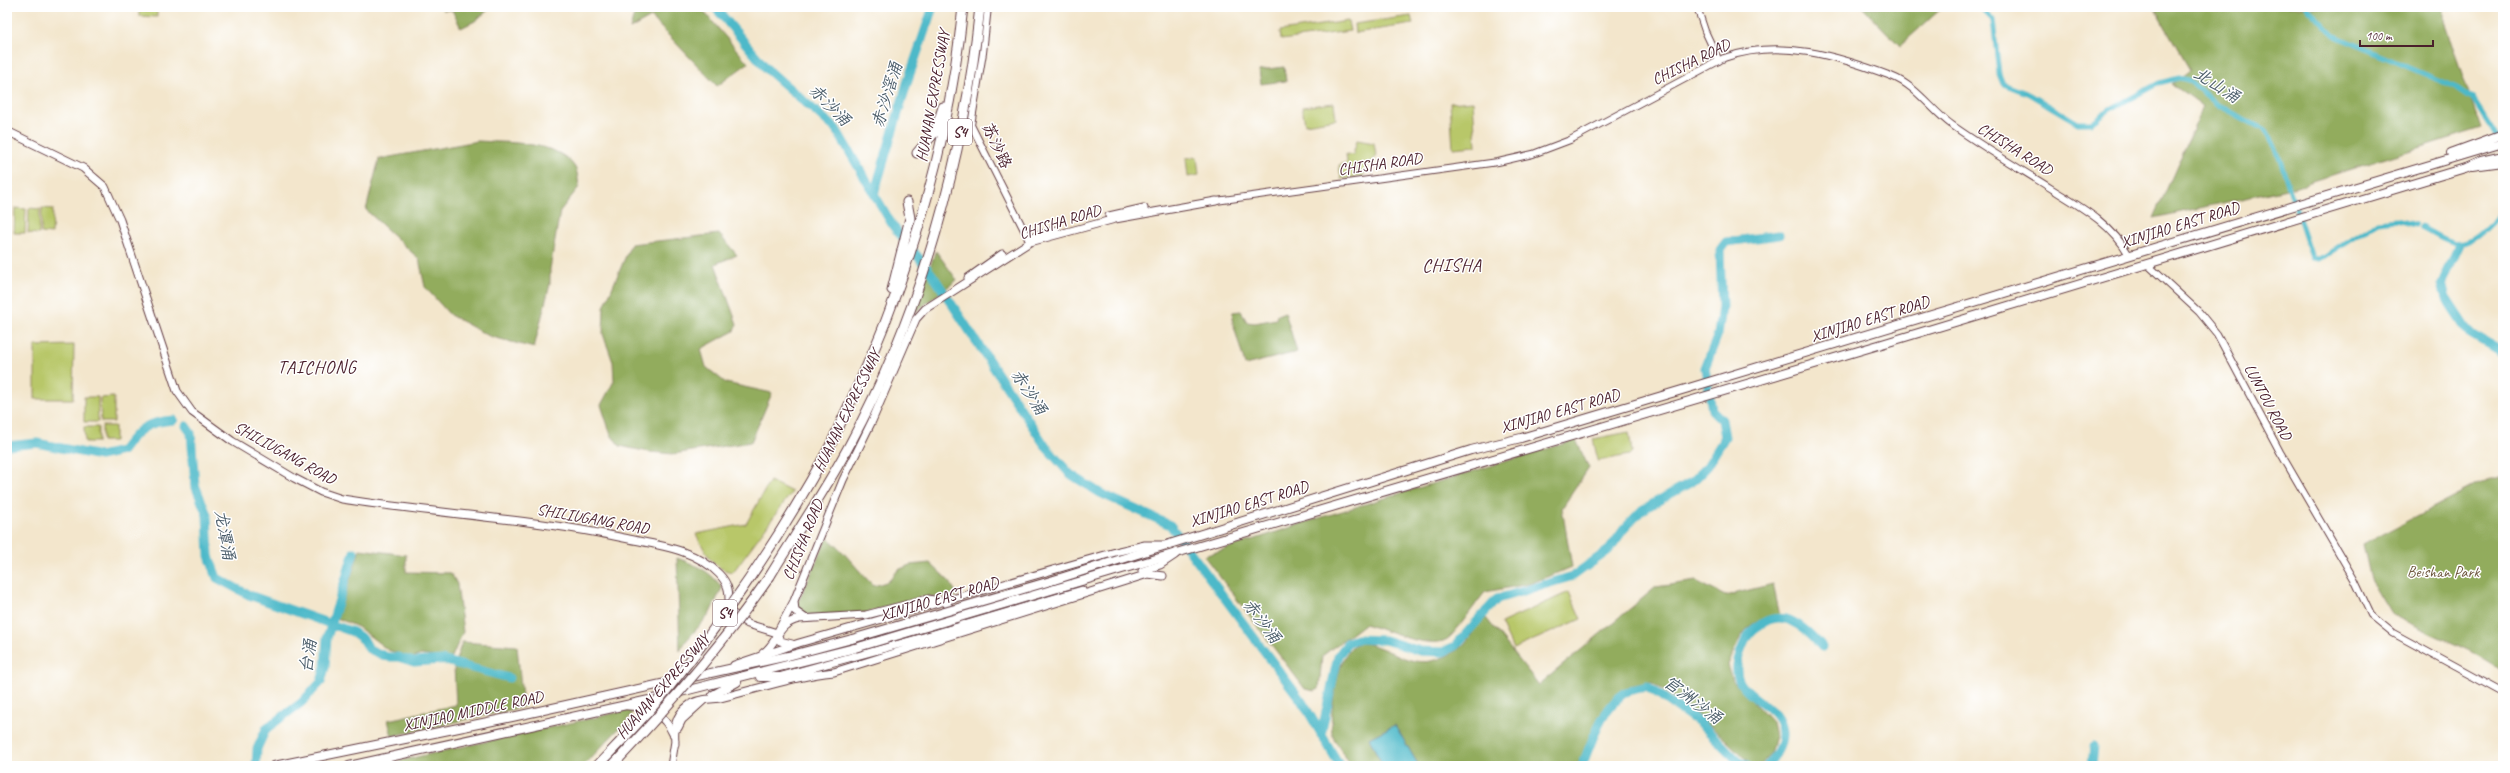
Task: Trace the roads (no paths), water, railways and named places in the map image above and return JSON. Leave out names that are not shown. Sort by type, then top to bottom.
[{"type":"highway","name":"HUANAN EXPRESSWAY","points":[[597,766],[670,687],[737,597],[788,521],[831,444],[884,327],[904,258],[915,238],[941,146],[963,7]]},
{"type":"highway","name":"HUANAN EXPRESSWAY","points":[[612,766],[672,702],[704,664],[770,576],[850,444],[891,355],[922,274],[928,254],[955,156],[980,7]]},
{"type":"highway","points":[[917,153],[935,132],[955,65]]},
{"type":"highway","points":[[2400,174],[2486,139],[2503,134]]},
{"type":"highway","name":"XINJIAO EAST ROAD","points":[[677,680],[852,639],[1054,580],[1197,534],[1471,450],[1521,438],[1716,380],[2129,254],[2503,143]]},
{"type":"highway","name":"XINJIAO EAST ROAD","points":[[747,677],[856,648],[1205,546],[2465,168],[2481,160],[2501,160]]},
{"type":"highway","points":[[904,258],[911,215],[906,202]]},
{"type":"highway","points":[[713,695],[747,677],[779,677]]},
{"type":"highway","name":"XINJIAO MIDDLE ROAD","points":[[349,766],[747,677]]},
{"type":"highway","name":"XINJIAO MIDDLE ROAD","points":[[274,766],[402,741],[677,680]]},
{"type":"main road","name":"SHILIUGANG ROAD","points":[[7,131],[83,168],[105,187],[120,220],[177,391],[199,418],[232,441],[311,487],[342,499],[568,527],[636,540],[693,555],[708,564],[725,581],[729,591],[732,613],[748,624],[777,633],[780,641],[784,643],[799,643]]},
{"type":"main road","name":"CHISHA ROAD","points":[[758,656],[772,646],[777,633],[794,601],[843,480],[872,421],[916,319],[925,309],[956,288],[981,274],[1030,240],[1115,219],[1216,201]]},
{"type":"main road","points":[[716,672],[758,656],[799,643],[926,608],[1119,551],[1145,545],[1166,544]]},
{"type":"main road","points":[[779,677],[940,632],[966,628],[977,621],[1160,565],[1174,555]]},
{"type":"main road","points":[[705,700],[805,676],[834,672],[966,628],[1148,574],[1158,574],[1163,576],[1160,565]]},
{"type":"main road","points":[[965,596],[959,604],[958,611],[966,619],[977,621]]},
{"type":"main road","points":[[777,633],[790,622],[805,618],[866,615],[928,599],[945,602],[966,628]]},
{"type":"main road","points":[[794,601],[795,611],[805,618]]},
{"type":"main road","points":[[926,608],[937,607],[944,611],[947,619],[940,632]]},
{"type":"main road","points":[[671,766],[675,744],[682,720],[713,695]]},
{"type":"main road","points":[[612,708],[629,706],[654,711],[670,727],[675,744]]},
{"type":"street","name":"苏沙路","points":[[988,7],[983,53],[971,125],[1030,240]]},
{"type":"street","points":[[1697,7],[1719,61]]},
{"type":"street","name":"CHISHA ROAD","points":[[1216,201],[1498,162],[1533,154],[1570,140],[1719,61],[1747,51],[1811,51],[1903,81],[1951,124],[2088,212],[2118,238],[2129,254]]},
{"type":"street","name":"LUNTOU ROAD","points":[[2147,264],[2199,312],[2217,334],[2280,452],[2347,568],[2371,615],[2383,627],[2503,693]]},
{"type":"street","name":"LUNTOU ROAD","points":[[2347,568],[2366,613],[2379,628],[2395,639],[2503,698]]},
{"type":"water","points":[[1395,725],[1419,766],[1383,766],[1369,738]]},
{"type":"waterway","name":"赤沙涌","points":[[715,7],[767,69],[836,129],[893,226],[932,274],[1046,447],[1070,474],[1100,493],[1170,525],[1303,703],[1340,766]]},
{"type":"waterway","name":"赤沙滘涌","points":[[874,194],[908,80],[933,7]]},
{"type":"waterway","name":"北山涌","points":[[1980,7],[1993,20],[1999,74],[2003,84],[2029,94],[2078,123],[2091,123],[2109,110],[2159,83],[2179,78],[2188,80],[2218,105],[2263,129],[2276,148],[2312,258],[2318,259],[2327,255],[2378,222],[2396,220],[2415,225]]},
{"type":"waterway","name":"北山涌","points":[[2307,7],[2333,35],[2457,88],[2473,99],[2498,138]]},
{"type":"waterway","name":"北山涌","points":[[2421,227],[2449,241],[2457,243],[2464,242],[2479,234],[2503,211]]},
{"type":"waterway","points":[[1321,735],[1338,656],[1348,642],[1357,639],[1385,640],[1420,651],[1443,652],[1455,646],[1497,599],[1573,576],[1609,550],[1624,529],[1642,510],[1693,481],[1706,468],[1725,437],[1722,420],[1712,410],[1705,368],[1718,334],[1722,307],[1720,250],[1726,242],[1779,235]]},
{"type":"waterway","points":[[2460,244],[2442,284],[2446,298],[2469,333],[2503,353]]},
{"type":"waterway","name":"龙潭涌","points":[[7,446],[37,443],[100,456],[122,451],[138,432],[149,425],[174,420]]},
{"type":"waterway","name":"龙潭涌","points":[[186,426],[191,433],[195,485],[207,515],[209,556],[217,578],[249,595],[353,632],[364,640],[369,649],[387,657],[398,657],[414,662],[442,660],[509,678]]},
{"type":"waterway","name":"台涌","points":[[256,766],[257,749],[266,729],[301,703],[321,682],[325,667],[327,638],[354,552]]},
{"type":"waterway","name":"官洲沙涌","points":[[1767,766],[1777,752],[1782,740],[1780,723],[1773,713],[1745,689],[1739,680],[1737,667],[1744,643],[1756,627],[1770,620],[1781,618],[1799,625],[1822,647]]},
{"type":"waterway","name":"官洲沙涌","points":[[1582,766],[1599,725],[1610,706],[1626,692],[1647,686],[1701,724],[1739,762],[1747,766]]},
{"type":"waterway","points":[[2092,766],[2094,746]]},
{"type":"district","name":"CHISHA","points":[[1452,265]]},
{"type":"district","name":"TAICHONG","points":[[317,367]]},
{"type":"park label","name":"Beishan Park","points":[[2443,572]]}]
